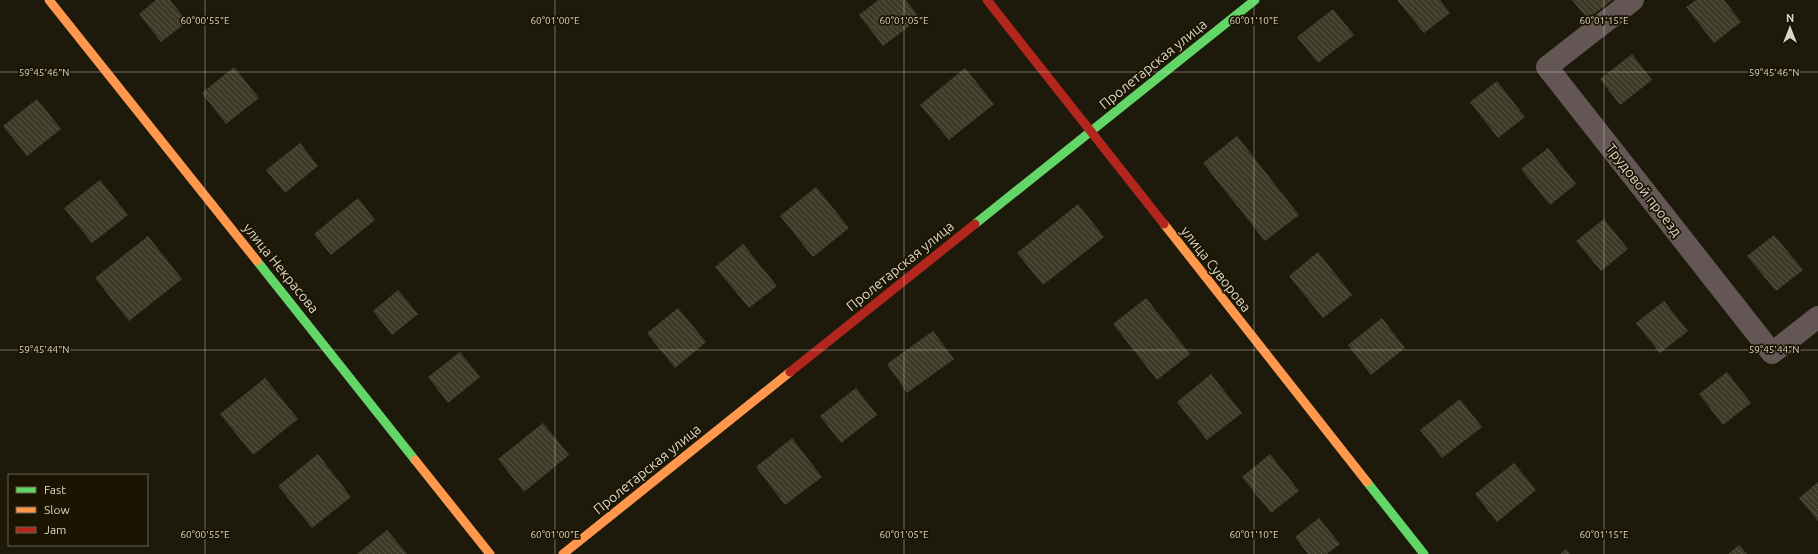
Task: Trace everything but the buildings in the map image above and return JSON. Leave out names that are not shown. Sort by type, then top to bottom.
[{"type":"main road","name":"улица Некрасова","points":[[49,0],[490,554]]},
{"type":"main road","name":"улица Суворова","points":[[988,0],[1424,554]]},
{"type":"main road","name":"Пролетарская улица","points":[[563,554],[1255,0]]},
{"type":"street","name":"Трудовой проезд","points":[[1633,0],[1548,67],[1772,353],[1818,317]]},
{"type":"traffic: fast","points":[[975,224],[1255,0]]},
{"type":"traffic: fast","points":[[257,261],[415,460]]},
{"type":"traffic: fast","points":[[1367,482],[1424,554]]},
{"type":"traffic: slow","points":[[49,0],[257,261]]},
{"type":"traffic: slow","points":[[1164,224],[1367,482]]},
{"type":"traffic: slow","points":[[563,554],[790,372]]},
{"type":"traffic: slow","points":[[415,460],[490,554]]},
{"type":"traffic: jam","points":[[987,0],[1164,224]]},
{"type":"traffic: jam","points":[[790,372],[975,224]]}]
